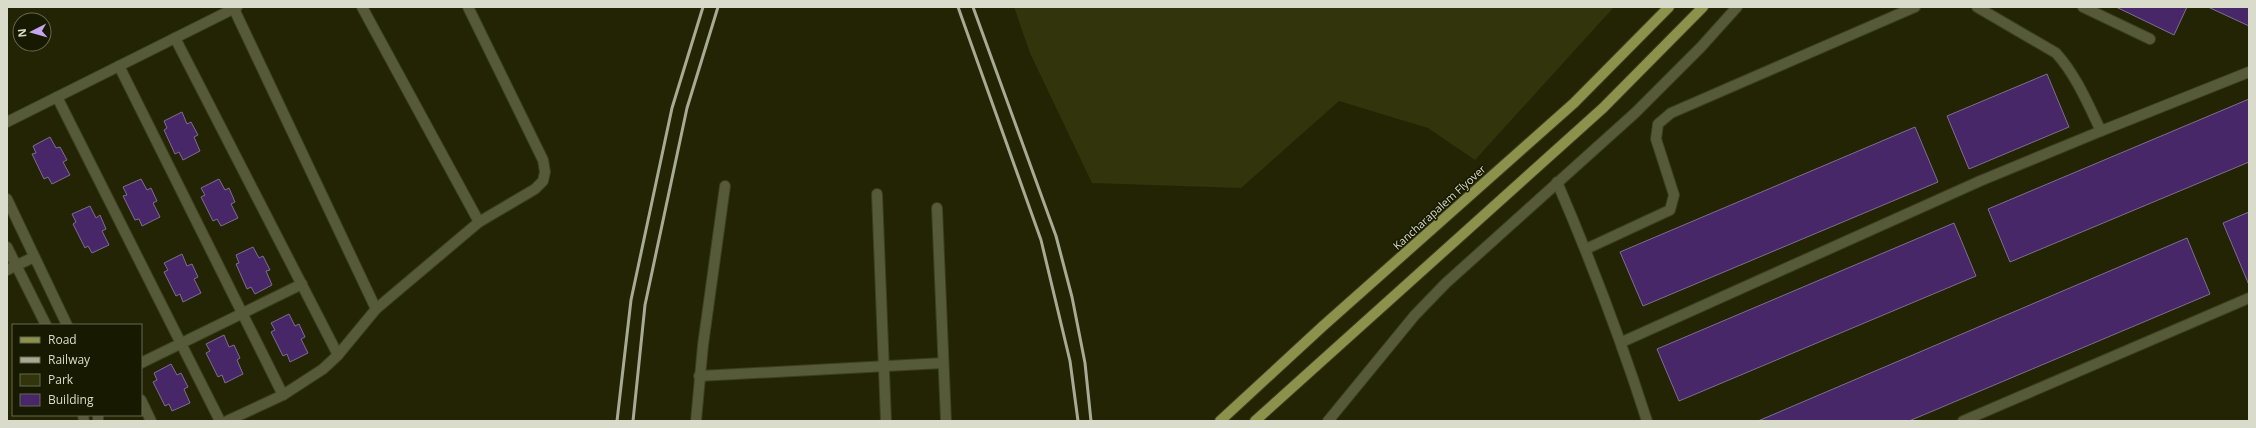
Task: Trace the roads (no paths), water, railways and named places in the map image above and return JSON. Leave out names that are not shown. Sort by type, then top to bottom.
[{"type":"main road","name":"Kancharapalem Flyover","points":[[1220,421],[1323,326],[1574,103],[1669,7]]},
{"type":"main road","points":[[1255,421],[1602,108],[1703,7]]},
{"type":"street","points":[[362,7],[478,222]]},
{"type":"street","points":[[227,421],[283,395],[323,369],[338,355],[376,309],[478,222],[535,189],[543,181],[545,172],[543,160],[468,7]]},
{"type":"street","points":[[1328,421],[1415,315],[1446,283],[1635,113],[1737,7]]},
{"type":"street","points":[[1586,249],[1670,210],[1674,195],[1656,139],[1658,124],[1671,114],[1915,7]]},
{"type":"street","points":[[1977,7],[2056,53],[2064,62],[2081,90],[2101,131]]},
{"type":"street","points":[[2083,7],[2150,39]]},
{"type":"street","points":[[7,122],[236,8],[376,309]]},
{"type":"street","points":[[175,38],[338,355]]},
{"type":"street","points":[[119,66],[283,395]]},
{"type":"street","points":[[1622,342],[1980,181],[2249,72]]},
{"type":"street","points":[[57,97],[182,342],[220,421]]},
{"type":"street","points":[[1558,182],[1622,342],[1647,421]]},
{"type":"street","points":[[696,421],[699,376],[726,186]]},
{"type":"street","points":[[877,194],[886,421]]},
{"type":"street","points":[[7,199],[67,324]]},
{"type":"street","points":[[937,208],[946,421]]},
{"type":"street","points":[[7,247],[11,267],[45,324]]},
{"type":"street","points":[[11,267],[34,257]]},
{"type":"street","points":[[142,362],[302,284]]},
{"type":"street","points":[[1963,421],[2249,298]]},
{"type":"street","points":[[699,376],[943,363]]},
{"type":"street","points":[[142,402],[151,421]]},
{"type":"railway","points":[[617,421],[631,300],[672,108],[703,7]]},
{"type":"railway","points":[[633,421],[645,305],[687,108],[718,7]]},
{"type":"railway","points":[[958,7],[1041,240],[1070,361],[1078,421]]},
{"type":"railway","points":[[973,7],[1056,236],[1072,297],[1085,363],[1091,421]]}]
